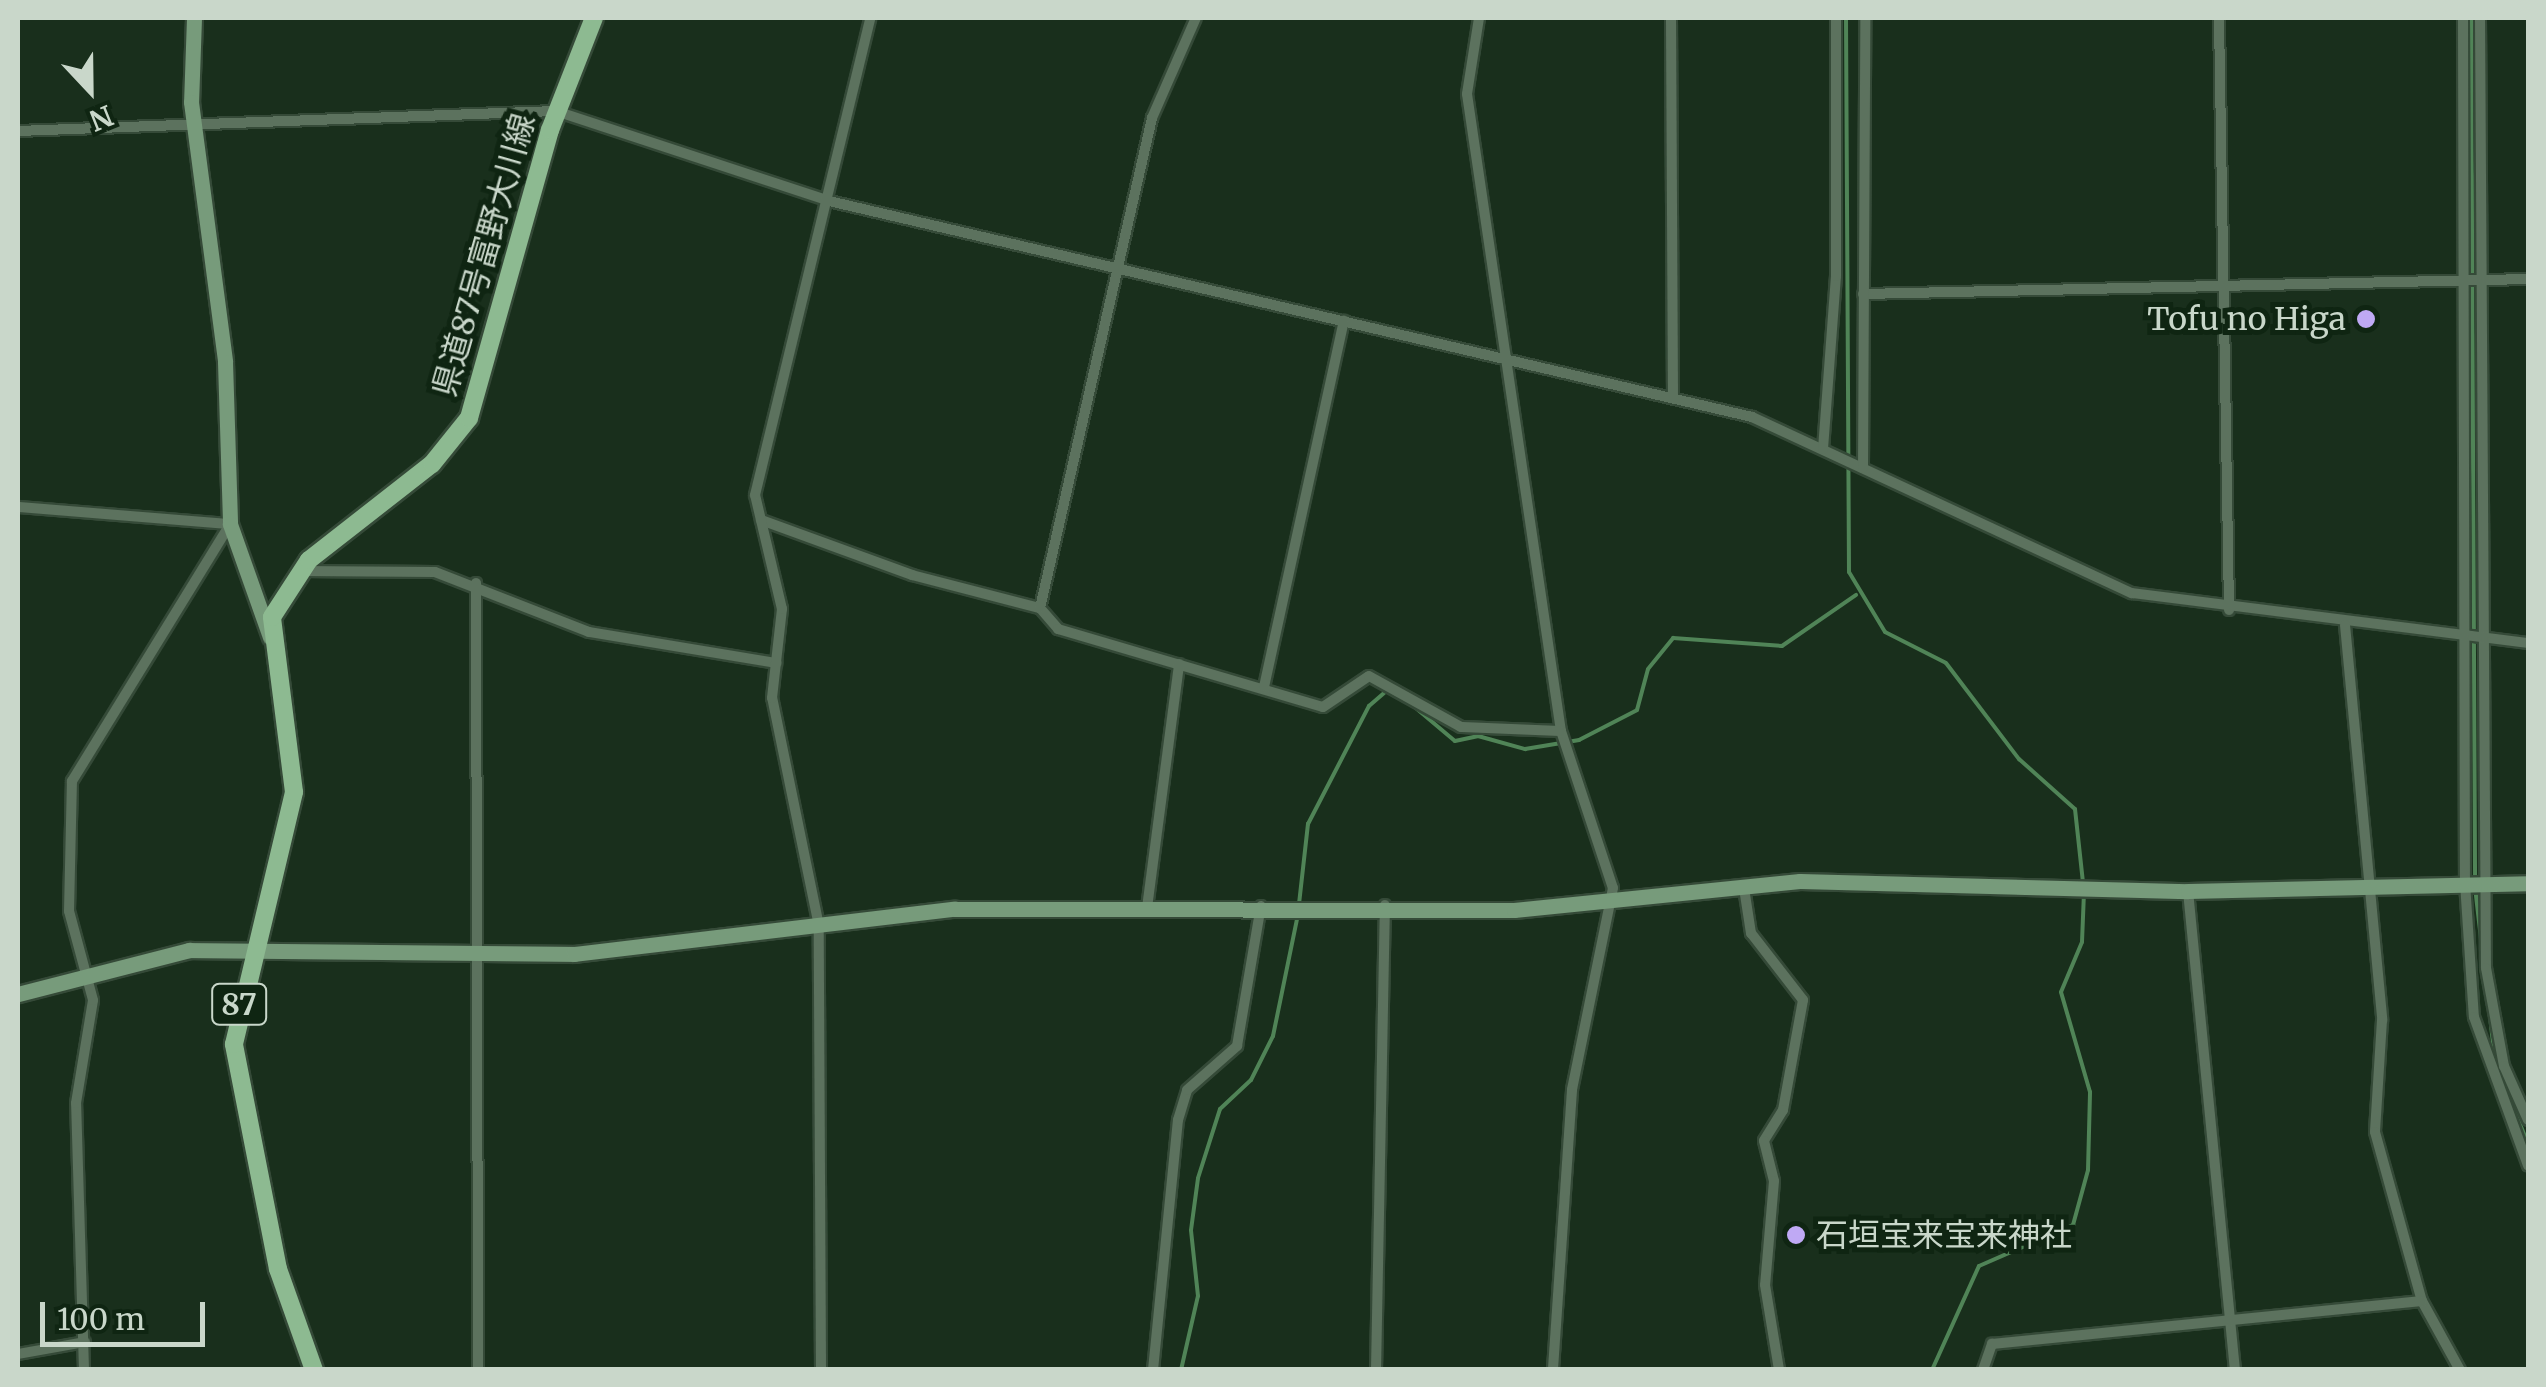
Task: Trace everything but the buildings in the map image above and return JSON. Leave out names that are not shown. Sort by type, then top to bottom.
[{"type":"main road","name":"県道87号富野大川線","points":[[270,637],[298,571],[460,433],[556,111],[594,18]]},
{"type":"main road","name":"87","points":[[270,637],[292,732],[294,792],[250,950],[234,1044],[241,1096],[278,1269],[314,1370]]},
{"type":"street","points":[[194,18],[194,124],[226,362],[230,524],[270,637]]},
{"type":"street","points":[[822,1370],[819,926],[772,698],[779,577],[761,520],[756,472],[829,201],[870,18]]},
{"type":"street","points":[[1040,608],[1092,350],[1121,270],[1152,118],[1196,18]]},
{"type":"street","points":[[1479,18],[1467,94],[1560,731],[1612,905],[1572,1090],[1553,1370]]},
{"type":"street","points":[[1671,18],[1673,394]]},
{"type":"street","points":[[1823,449],[1836,276],[1836,18]]},
{"type":"street","points":[[1863,468],[1865,18]]},
{"type":"street","points":[[2219,18],[2229,610]]},
{"type":"street","points":[[2463,18],[2468,283],[2462,635],[2465,883],[2474,1018],[2528,1164]]},
{"type":"street","points":[[2480,18],[2483,884],[2490,1005],[2528,1120]]},
{"type":"street","points":[[18,131],[556,111],[829,201],[1673,394],[1823,449],[2132,593],[2345,625],[2528,643]]},
{"type":"street","points":[[1864,294],[2528,279]]},
{"type":"street","points":[[1264,688],[1344,320]]},
{"type":"street","points":[[18,507],[230,524]]},
{"type":"street","points":[[761,520],[912,575],[1040,608],[1058,629],[1264,688],[1334,706],[1368,676],[1460,727],[1560,731]]},
{"type":"street","points":[[84,1370],[76,1103],[91,972],[70,912],[72,781],[230,524]]},
{"type":"street","points":[[298,571],[435,572],[476,582],[589,632],[776,664]]},
{"type":"street","points":[[476,582],[481,953],[478,1370]]},
{"type":"street","points":[[2345,625],[2365,885],[2382,1020],[2375,1132],[2422,1301],[2460,1370]]},
{"type":"street","points":[[1147,908],[1178,664]]},
{"type":"street","points":[[18,994],[91,972],[189,950],[626,951],[954,909],[1612,905],[1800,881],[2188,890],[2528,882]]},
{"type":"street","points":[[1744,888],[1751,933],[1803,1000],[1783,1110],[1764,1141],[1774,1180],[1765,1285],[1779,1370]]},
{"type":"street","points":[[2188,890],[2235,1370]]},
{"type":"street","points":[[1376,1370],[1384,904]]},
{"type":"street","points":[[1153,1370],[1178,1120],[1187,1090],[1237,1046],[1261,906]]},
{"type":"street","points":[[1983,1370],[1992,1344],[2422,1301]]},
{"type":"street","points":[[18,1354],[85,1342]]},
{"type":"waterway","points":[[1846,18],[1849,572],[1885,632],[1946,663],[2019,759],[2075,809],[2083,883]]},
{"type":"waterway","points":[[2471,18],[2475,878]]},
{"type":"waterway","points":[[1411,704],[1455,741],[1478,736],[1525,749],[1579,740],[1637,710],[1648,669],[1673,638],[1782,646],[1856,595]]},
{"type":"waterway","points":[[1299,904],[1308,824],[1369,706],[1386,691]]},
{"type":"waterway","points":[[2475,887],[2495,1061]]},
{"type":"waterway","points":[[1932,1370],[1979,1266],[2073,1225],[2088,1170],[2090,1092],[2061,992],[2082,942],[2084,892]]},
{"type":"waterway","points":[[1181,1370],[1198,1296],[1191,1230],[1198,1178],[1220,1109],[1251,1080],[1273,1036],[1298,914]]},
{"type":"waterway","points":[[2502,1079],[2528,1144]]},
{"type":"place","name":"Tofu no Higa","points":[[2366,319]]},
{"type":"place","name":"石垣宝来宝来神社","points":[[1796,1235]]}]
